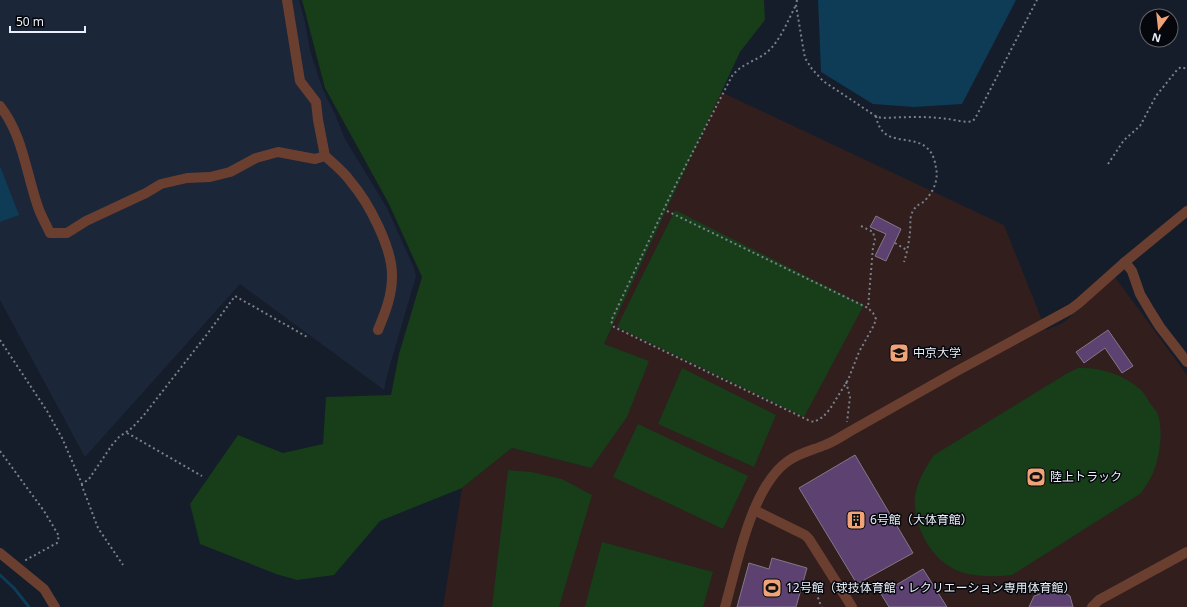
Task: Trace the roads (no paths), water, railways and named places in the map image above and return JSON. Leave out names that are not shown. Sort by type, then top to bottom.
[{"type":"street","points":[[287,0],[300,81],[316,102],[325,156],[351,182],[381,231],[391,258],[392,277],[388,305],[378,330]]},
{"type":"street","points":[[0,106],[8,116],[24,156],[38,208],[50,233],[67,233],[86,221],[146,193],[161,184],[187,178],[210,177],[230,172],[256,158],[278,152],[316,159],[325,156]]},
{"type":"street","points":[[725,607],[745,533],[754,510],[762,493],[775,474],[788,461],[849,432],[1017,338],[1062,315],[1079,303],[1125,262],[1187,211]]},
{"type":"street","points":[[1125,262],[1132,271],[1140,294],[1150,311],[1160,327],[1187,362]]},
{"type":"street","points":[[754,510],[809,538],[852,607]]},
{"type":"street","points":[[1092,607],[1099,600],[1187,552]]},
{"type":"street","points":[[0,553],[44,589],[55,607]]},
{"type":"waterway","points":[[0,575],[14,588],[29,607]]},
{"type":"place","name":"中京大学","points":[[899,353]]},
{"type":"place","name":"陸上トラック","points":[[1036,477]]},
{"type":"place","name":"6号館（大体育館）","points":[[856,520]]},
{"type":"place","name":"12号館（球技体育館・レクリエーション専用体育館）","points":[[772,588]]}]
